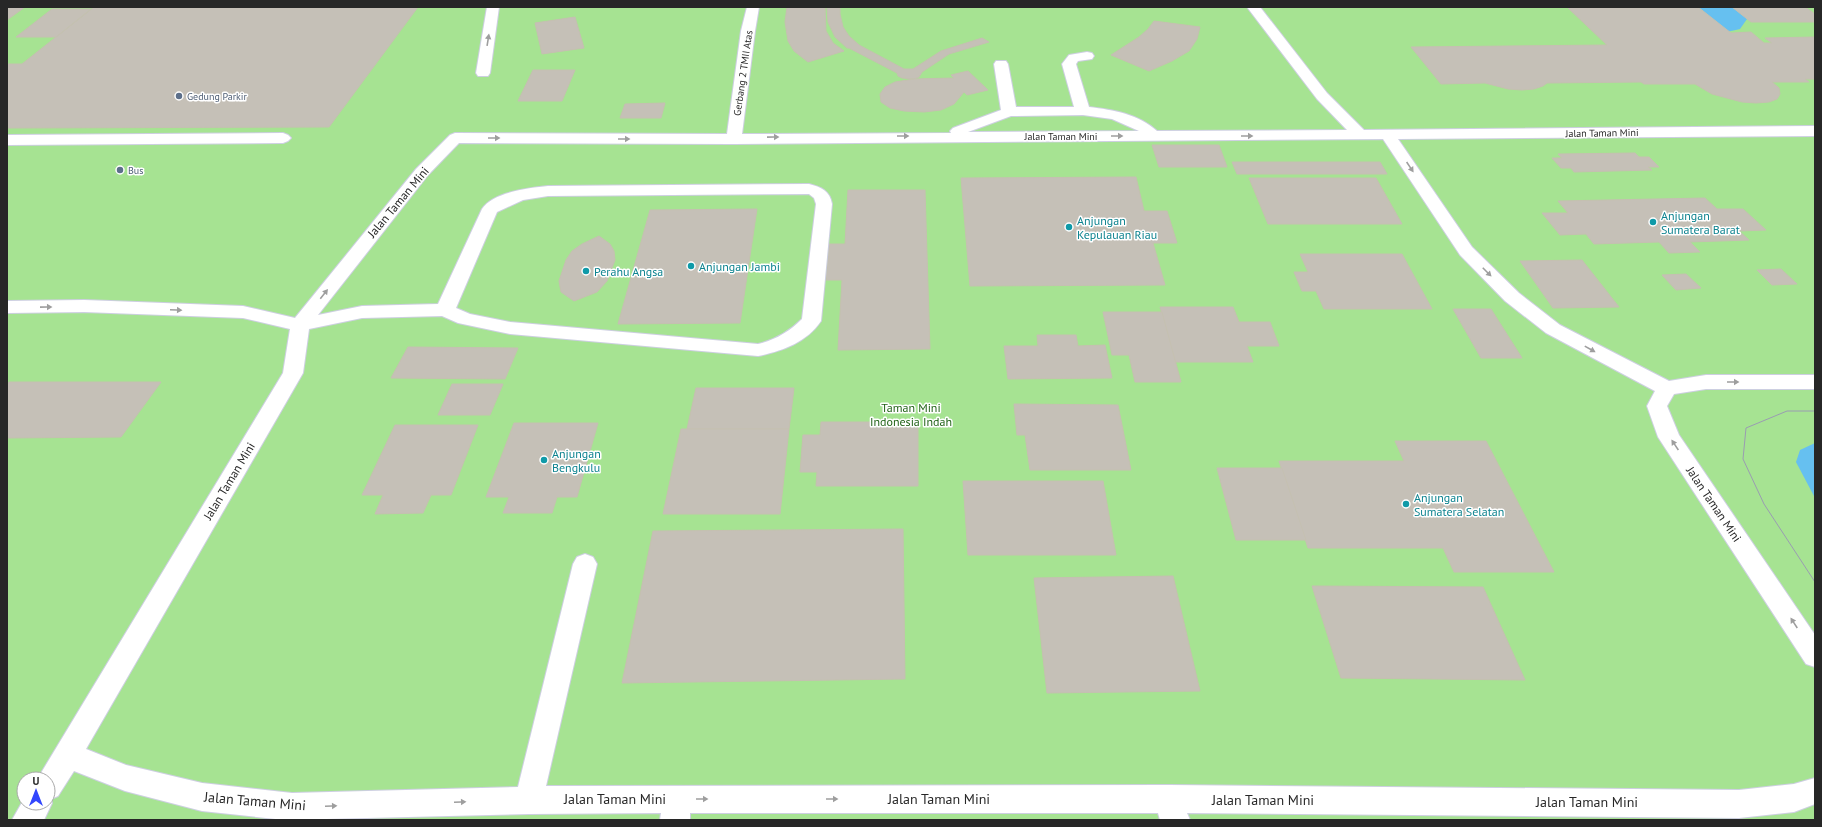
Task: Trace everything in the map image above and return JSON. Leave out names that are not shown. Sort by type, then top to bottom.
[{"type":"lane","points":[[483,73],[494,7]]},
{"type":"lane","name":"Gerbang 2 TMII Atas","points":[[734,139],[748,31],[753,7]]},
{"type":"lane","points":[[1253,7],[1322,96],[1361,135]]},
{"type":"lane","points":[[1083,111],[1069,64],[1074,58],[1087,56]]},
{"type":"lane","points":[[1001,64],[1009,112]]},
{"type":"lane","points":[[945,136],[1009,112],[1083,111],[1115,115],[1142,126],[1153,136]]},
{"type":"lane","name":"Jalan Taman Mini","points":[[56,774],[293,373],[300,325],[422,172],[455,138],[734,139],[945,136],[1388,135],[1815,131]]},
{"type":"lane","points":[[1388,135],[1466,251],[1512,297],[1553,328],[1596,352],[1667,388],[1706,382],[1815,382]]},
{"type":"lane","points":[[7,140],[283,138]]},
{"type":"lane","points":[[7,307],[84,306],[243,312],[300,325],[362,312],[445,310],[465,319],[510,328],[758,350],[778,346],[791,340],[812,321],[824,204],[823,198],[815,191],[809,189],[548,191],[513,196],[490,209],[445,310]]},
{"type":"lane","name":"Jalan Taman Mini","points":[[1667,388],[1657,406],[1668,436],[1815,656]]},
{"type":"lane","points":[[529,800],[585,564]]},
{"type":"lane","name":"Jalan Taman Mini","points":[[68,755],[125,778],[202,797],[289,814],[529,800],[675,810],[1172,810],[1739,804],[1794,798],[1815,790]]},
{"type":"lane","points":[[27,820],[33,811]]},
{"type":"green space","name":"Taman Mini Indonesia Indah","points":[[7,7],[1815,7],[1815,820],[7,820]]},
{"type":"water","points":[[1815,443],[1815,498],[1796,462],[1800,450]]},
{"type":"building","points":[[7,7],[25,7],[7,20]]},
{"type":"building","name":"Gedung Parkir","points":[[94,7],[418,7],[329,127],[7,128],[7,64],[22,64]]},
{"type":"building","points":[[787,7],[825,7],[826,31],[833,43],[844,51],[808,62],[794,51],[788,41],[785,22]]},
{"type":"building","points":[[827,7],[840,7],[843,27],[849,36],[859,45],[904,69],[913,69],[941,51],[982,38],[989,42],[949,54],[922,72],[919,77],[914,79],[902,78],[898,76],[897,73],[847,48],[835,37],[828,22]]},
{"type":"building","points":[[1567,7],[1698,7],[1731,33],[1751,32],[1764,43],[1772,43],[1765,38],[1815,37],[1815,79],[1805,79],[1809,82],[1772,82],[1779,88],[1780,94],[1777,99],[1769,102],[1756,103],[1742,102],[1712,94],[1695,84],[1644,84],[1641,82],[1547,83],[1534,89],[1522,90],[1508,89],[1485,83],[1441,84],[1411,47],[1607,45]]},
{"type":"building","points":[[1732,7],[1805,7],[1815,14],[1815,22],[1751,22]]},
{"type":"building","points":[[52,9],[91,9],[56,37],[16,37]]},
{"type":"building","points":[[575,17],[584,48],[542,54],[535,23]]},
{"type":"building","points":[[1154,21],[1200,27],[1197,39],[1189,51],[1172,61],[1149,71],[1111,55],[1139,37]]},
{"type":"building","points":[[533,70],[575,70],[562,101],[518,101]]},
{"type":"building","points":[[968,71],[988,90],[967,95],[964,92],[954,104],[941,110],[924,112],[904,111],[890,108],[881,102],[880,94],[885,87],[895,82],[914,79],[954,78],[951,75]]},
{"type":"building","points":[[665,103],[661,118],[620,118],[625,104]]},
{"type":"building","points":[[1152,145],[1219,145],[1227,167],[1159,167]]},
{"type":"building","points":[[1635,153],[1639,157],[1649,157],[1659,167],[1648,167],[1652,170],[1574,172],[1571,168],[1561,168],[1552,158],[1562,158],[1558,154]]},
{"type":"building","points":[[1232,162],[1380,162],[1387,174],[1237,174]]},
{"type":"building","name":"Anjungan Kepulauan Riau","points":[[1136,177],[1144,211],[1167,211],[1177,243],[1153,243],[1165,285],[970,286],[961,178]]},
{"type":"building","points":[[1249,178],[1376,178],[1402,224],[1268,224]]},
{"type":"building","points":[[848,190],[925,190],[930,349],[838,350],[842,280],[826,280],[829,244],[845,244]]},
{"type":"building","name":"Anjungan Sumatera Barat","points":[[1705,198],[1717,209],[1743,209],[1766,230],[1739,231],[1749,240],[1690,242],[1700,252],[1669,253],[1659,242],[1594,244],[1586,234],[1560,235],[1542,213],[1568,213],[1558,201]]},
{"type":"building","name":"Anjungan Jambi","points":[[757,209],[740,323],[618,324],[650,210]]},
{"type":"building","name":"Perahu Angsa","points":[[599,236],[610,244],[614,251],[615,260],[607,281],[597,292],[574,301],[561,292],[559,281],[566,260],[572,251],[582,244]]},
{"type":"building","points":[[1300,254],[1402,254],[1432,309],[1324,309],[1316,291],[1302,291],[1294,272],[1308,272]]},
{"type":"building","points":[[1582,260],[1619,307],[1553,308],[1520,261]]},
{"type":"building","points":[[1781,269],[1797,284],[1772,285],[1757,270]]},
{"type":"building","points":[[1686,274],[1701,288],[1676,290],[1662,275]]},
{"type":"building","points":[[1160,307],[1233,307],[1239,322],[1270,322],[1279,346],[1247,346],[1253,362],[1175,362]]},
{"type":"building","points":[[1453,309],[1491,309],[1522,358],[1481,358]]},
{"type":"building","points":[[1103,312],[1162,312],[1181,382],[1135,382],[1129,355],[1112,355]]},
{"type":"building","points":[[1037,335],[1076,335],[1078,346],[1105,345],[1112,378],[1008,379],[1004,346],[1038,346]]},
{"type":"building","points":[[408,347],[518,348],[505,379],[391,378]]},
{"type":"building","points":[[9,382],[161,382],[121,437],[7,438],[7,385]]},
{"type":"building","points":[[452,384],[503,384],[490,415],[438,415]]},
{"type":"building","points":[[696,388],[794,388],[789,429],[687,429]]},
{"type":"building","points":[[1014,404],[1118,405],[1131,470],[1030,470],[1025,435],[1017,435]]},
{"type":"building","points":[[821,422],[918,422],[918,486],[816,486],[817,472],[800,472],[803,435],[820,435]]},
{"type":"building","name":"Anjungan Bengkulu","points":[[514,423],[598,423],[577,497],[557,497],[552,513],[503,513],[509,497],[486,497]]},
{"type":"building","points":[[395,425],[478,425],[451,495],[431,495],[423,513],[375,514],[383,495],[362,495]]},
{"type":"building","points":[[681,429],[789,429],[780,514],[663,514]]},
{"type":"building","name":"Anjungan Sumatera Selatan","points":[[1395,441],[1486,441],[1554,572],[1454,572],[1443,548],[1308,548],[1279,461],[1404,461]]},
{"type":"building","points":[[1217,468],[1282,468],[1306,540],[1236,540]]},
{"type":"building","points":[[963,481],[1103,481],[1116,555],[968,555]]},
{"type":"building","points":[[903,529],[905,679],[622,683],[653,531]]},
{"type":"building","points":[[1173,576],[1200,691],[1047,693],[1034,578]]},
{"type":"building","points":[[1312,586],[1483,587],[1525,680],[1341,678]]},
{"type":"waterway","points":[[1708,7],[1723,19]]},
{"type":"tram line","points":[[1815,411],[1787,411],[1746,428],[1743,459],[1764,504],[1815,582]]},
{"type":"place","name":"Gedung Parkir","points":[[179,96]]},
{"type":"place","name":"Bus","points":[[120,170]]},
{"type":"place","name":"Anjungan Sumatera Barat","points":[[1653,222]]},
{"type":"place","name":"Anjungan Kepulauan Riau","points":[[1069,227]]},
{"type":"place","name":"Anjungan Jambi","points":[[691,266]]},
{"type":"place","name":"Perahu Angsa","points":[[586,271]]},
{"type":"place","name":"Anjungan Bengkulu","points":[[544,460]]},
{"type":"place","name":"Anjungan Sumatera Selatan","points":[[1406,504]]}]
